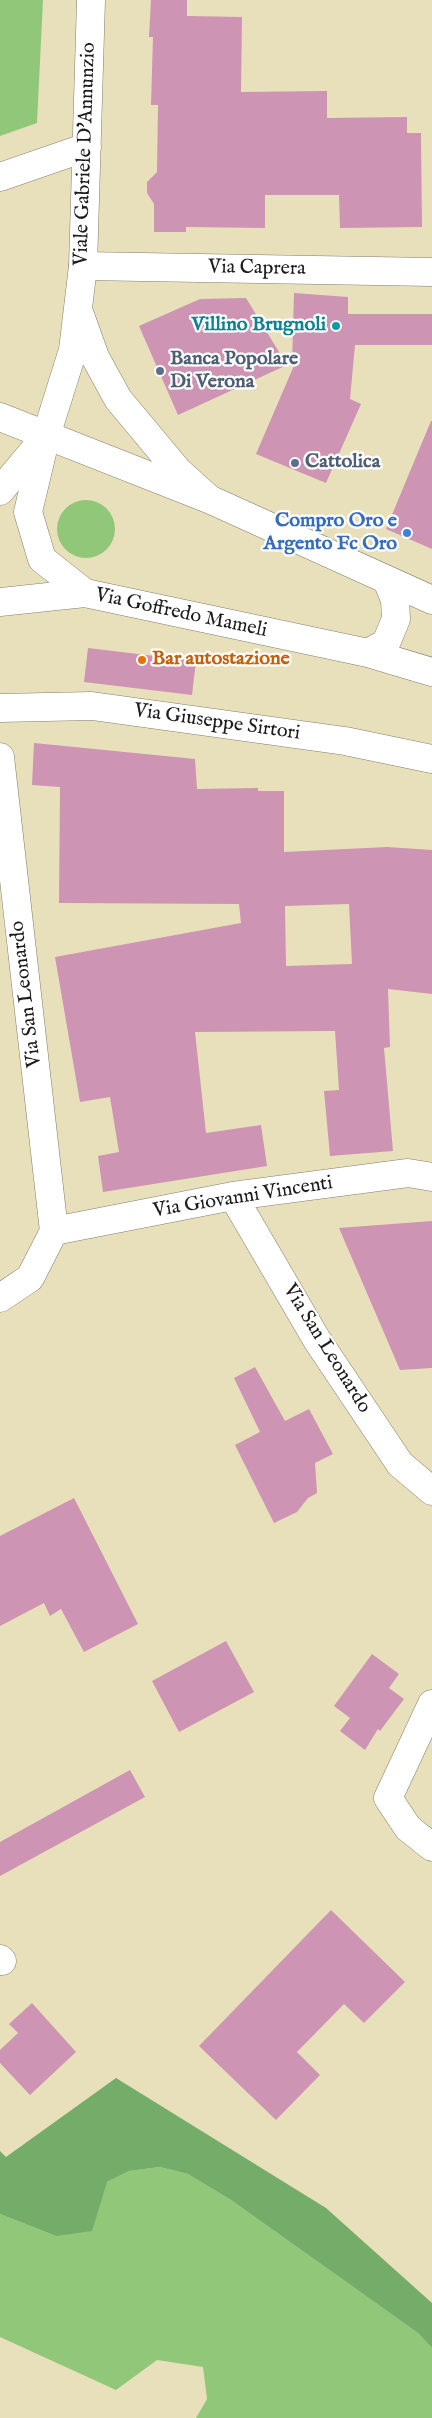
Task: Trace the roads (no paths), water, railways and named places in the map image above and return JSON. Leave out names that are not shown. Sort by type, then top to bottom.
[{"type":"street","name":"Viale Gabriele D'Annunzio","points":[[46,436],[73,350],[78,309],[82,266],[91,0]]},
{"type":"street","points":[[0,177],[87,147]]},
{"type":"street","name":"Via Caprera","points":[[82,266],[432,272]]},
{"type":"street","name":"Viale Gabriele D'Annunzio","points":[[78,309],[95,357],[118,399],[178,471],[211,500]]},
{"type":"street","points":[[0,417],[211,500],[432,600]]},
{"type":"street","points":[[0,491],[46,436]]},
{"type":"street","name":"Via Goffredo Mameli","points":[[46,436],[28,512],[42,559],[85,593],[368,653],[432,672]]},
{"type":"street","points":[[368,653],[386,643],[396,619],[395,600],[387,580]]},
{"type":"street","points":[[0,602],[85,593]]},
{"type":"street","name":"Via Giuseppe Sirtori","points":[[0,708],[92,706],[345,742],[432,759]]},
{"type":"street","name":"Via San Leonardo","points":[[0,757],[54,1231]]},
{"type":"street","name":"Via Giovanni Vincenti","points":[[54,1231],[233,1196],[408,1174],[432,1178]]},
{"type":"street","name":"Via San Leonardo","points":[[233,1196],[317,1340],[394,1456],[400,1464],[432,1491]]},
{"type":"street","points":[[0,1298],[30,1278],[54,1231]]},
{"type":"street","points":[[432,1704],[388,1798],[408,1828],[432,1847]]},
{"type":"place","name":"Villino Brugnoli","points":[[336,326]]},
{"type":"place","name":"Banca Popolare Di Verona","points":[[160,371]]},
{"type":"place","name":"Cattolica","points":[[295,463]]},
{"type":"place","name":"Compro Oro e Argento Fc Oro","points":[[407,533]]},
{"type":"place","name":"Bar autostazione","points":[[142,660]]}]
